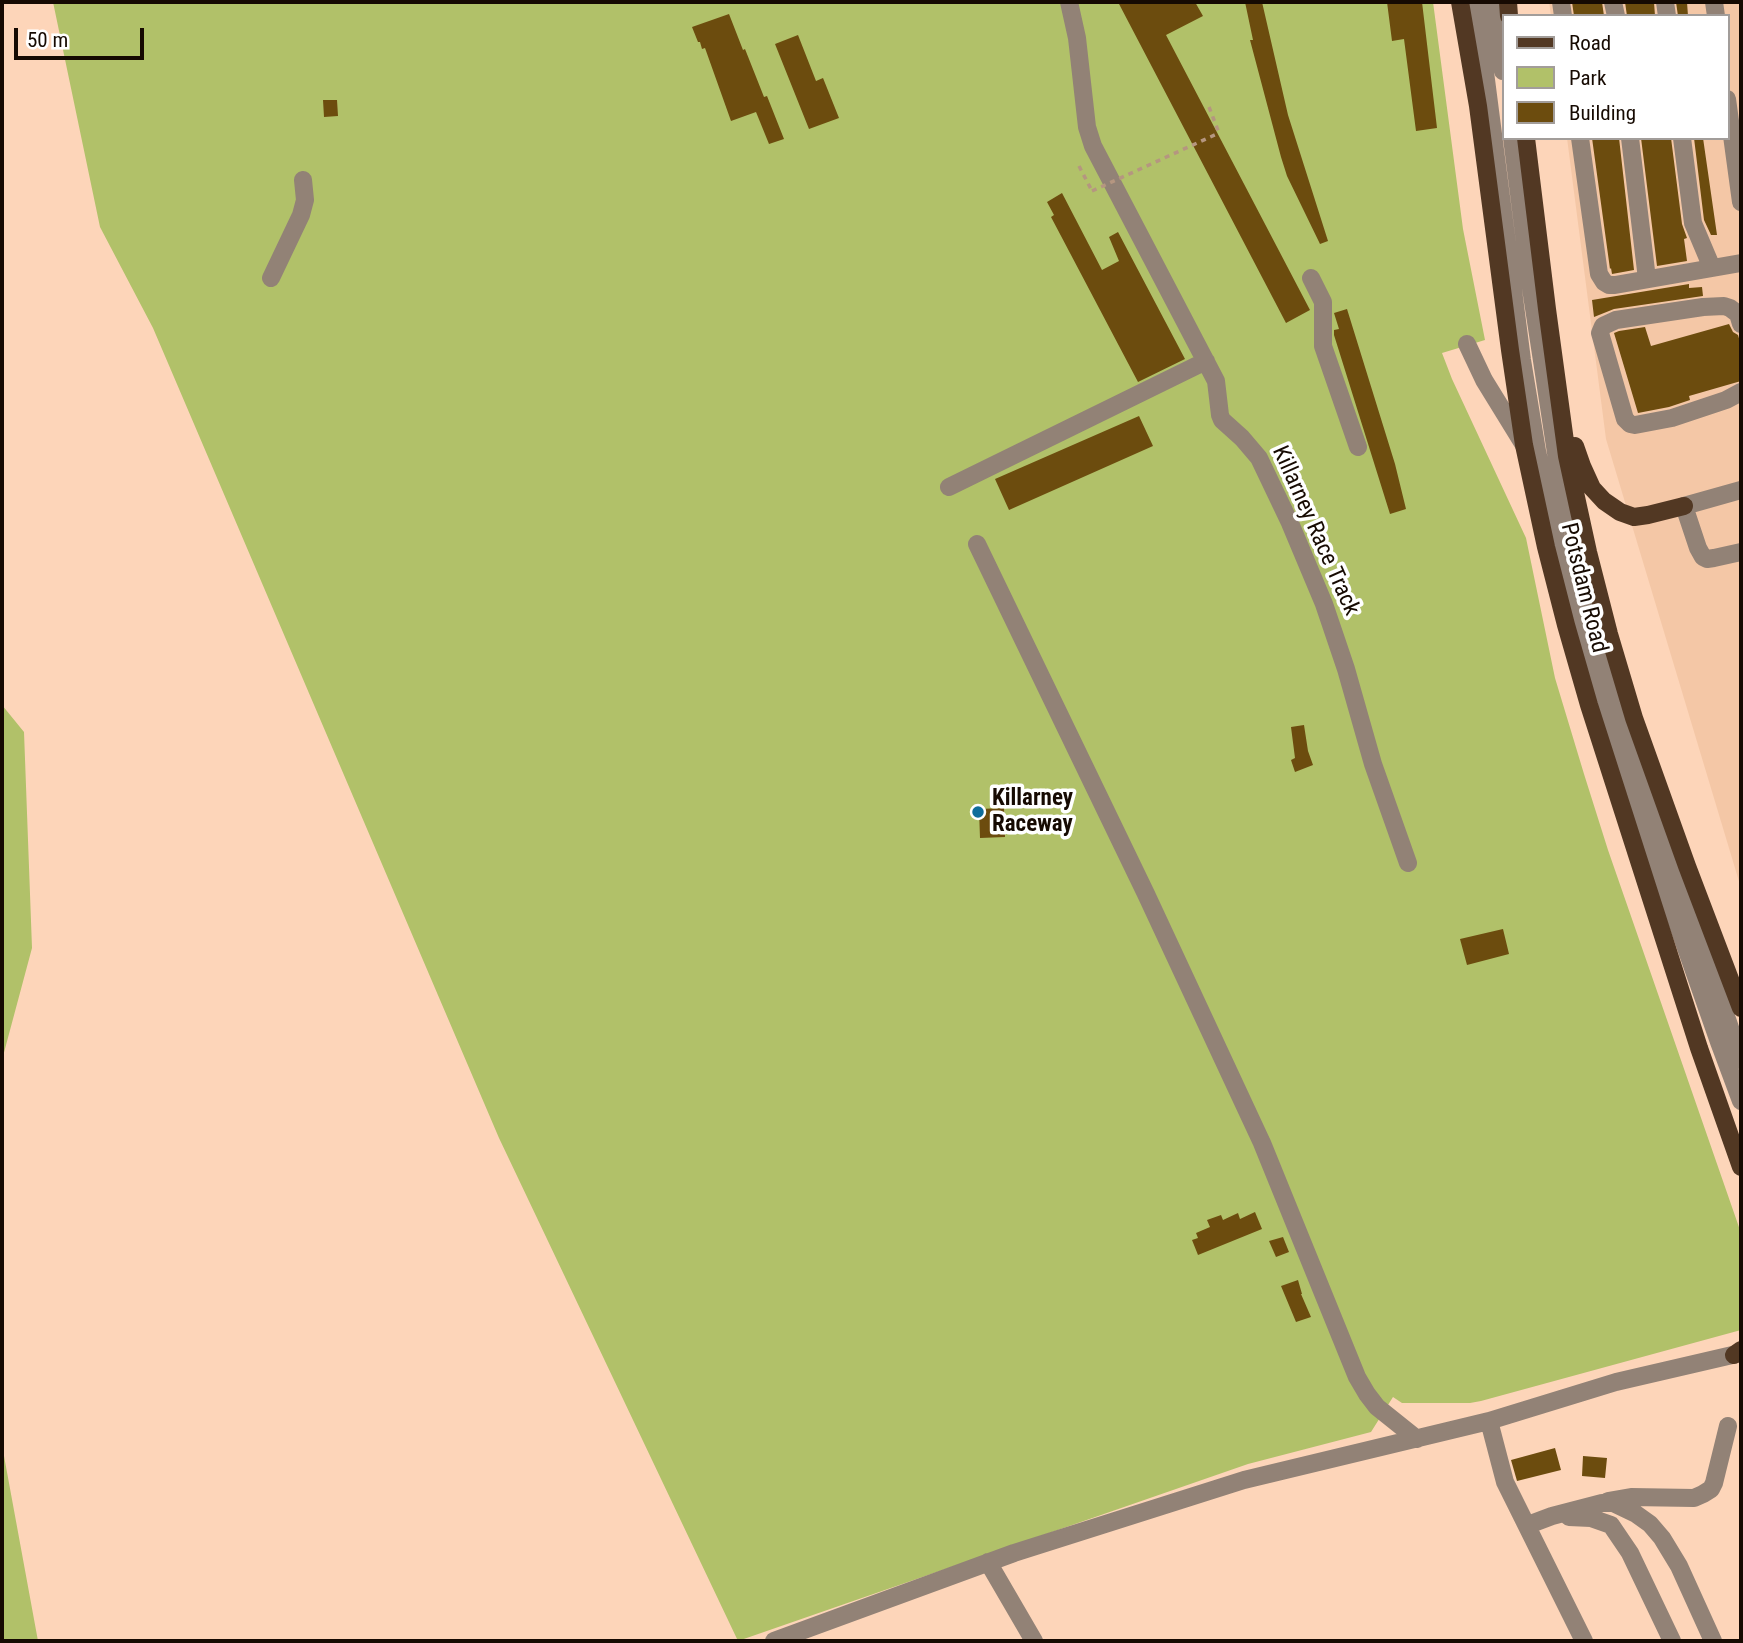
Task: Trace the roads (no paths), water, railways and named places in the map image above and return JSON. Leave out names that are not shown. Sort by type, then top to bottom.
[{"type":"main road","name":"Potsdam Road","points":[[1460,2],[1478,106],[1524,445],[1546,547],[1589,705],[1699,1048],[1741,1167]]},
{"type":"main road","name":"Potsdam Road","points":[[1525,140],[1567,456],[1588,552],[1634,718],[1741,1008]]},
{"type":"main road","points":[[1558,392],[1582,466],[1592,488],[1604,501],[1620,512],[1634,517],[1685,506]]},
{"type":"street","name":"Killarney Race Track","points":[[1069,2],[1077,38],[1087,127],[1093,146],[1216,381],[1222,420],[1259,458],[1290,523],[1324,604],[1373,764],[1408,863]]},
{"type":"street","points":[[1476,2],[1522,360],[1537,451],[1558,546],[1578,628],[1605,718],[1737,1078],[1741,1101]]},
{"type":"street","points":[[1494,2],[1502,63]]},
{"type":"street","points":[[1729,114],[1741,202]]},
{"type":"street","points":[[1512,140],[1530,282],[1558,466],[1595,624],[1624,719],[1741,1060]]},
{"type":"street","points":[[1580,140],[1602,280],[1609,285],[1741,263]]},
{"type":"street","points":[[1630,140],[1647,279]]},
{"type":"street","points":[[1682,140],[1693,223],[1712,268]]},
{"type":"street","points":[[271,278],[302,215],[305,200],[303,180]]},
{"type":"street","points":[[1311,278],[1323,302],[1323,346],[1358,447]]},
{"type":"street","points":[[1741,324],[1738,314],[1730,307],[1703,307],[1616,320],[1601,328],[1600,333],[1625,419],[1630,424],[1672,418],[1727,400],[1741,392]]},
{"type":"street","points":[[1467,344],[1484,380],[1524,445]]},
{"type":"street","points":[[949,487],[1206,361]]},
{"type":"street","points":[[1741,490],[1685,506],[1703,557],[1707,559],[1741,552]]},
{"type":"street","points":[[978,544],[1262,1143],[1357,1377],[1377,1407],[1417,1439]]},
{"type":"street","points":[[1713,1086],[1737,1078]]},
{"type":"street","points":[[774,1641],[988,1562],[1244,1480],[1489,1421],[1616,1382],[1739,1353]]},
{"type":"street","points":[[1489,1421],[1505,1482],[1584,1641]]},
{"type":"street","points":[[1528,1525],[1624,1497],[1694,1498],[1703,1494],[1711,1489],[1714,1483],[1728,1426]]},
{"type":"street","points":[[1602,1503],[1613,1503],[1636,1514],[1650,1524],[1662,1538],[1679,1566],[1713,1641]]},
{"type":"street","points":[[1552,1516],[1591,1518],[1611,1525],[1630,1553],[1672,1641]]},
{"type":"street","points":[[988,1562],[1034,1641]]},
{"type":"place","name":"Killarney Raceway","points":[[978,812]]}]
